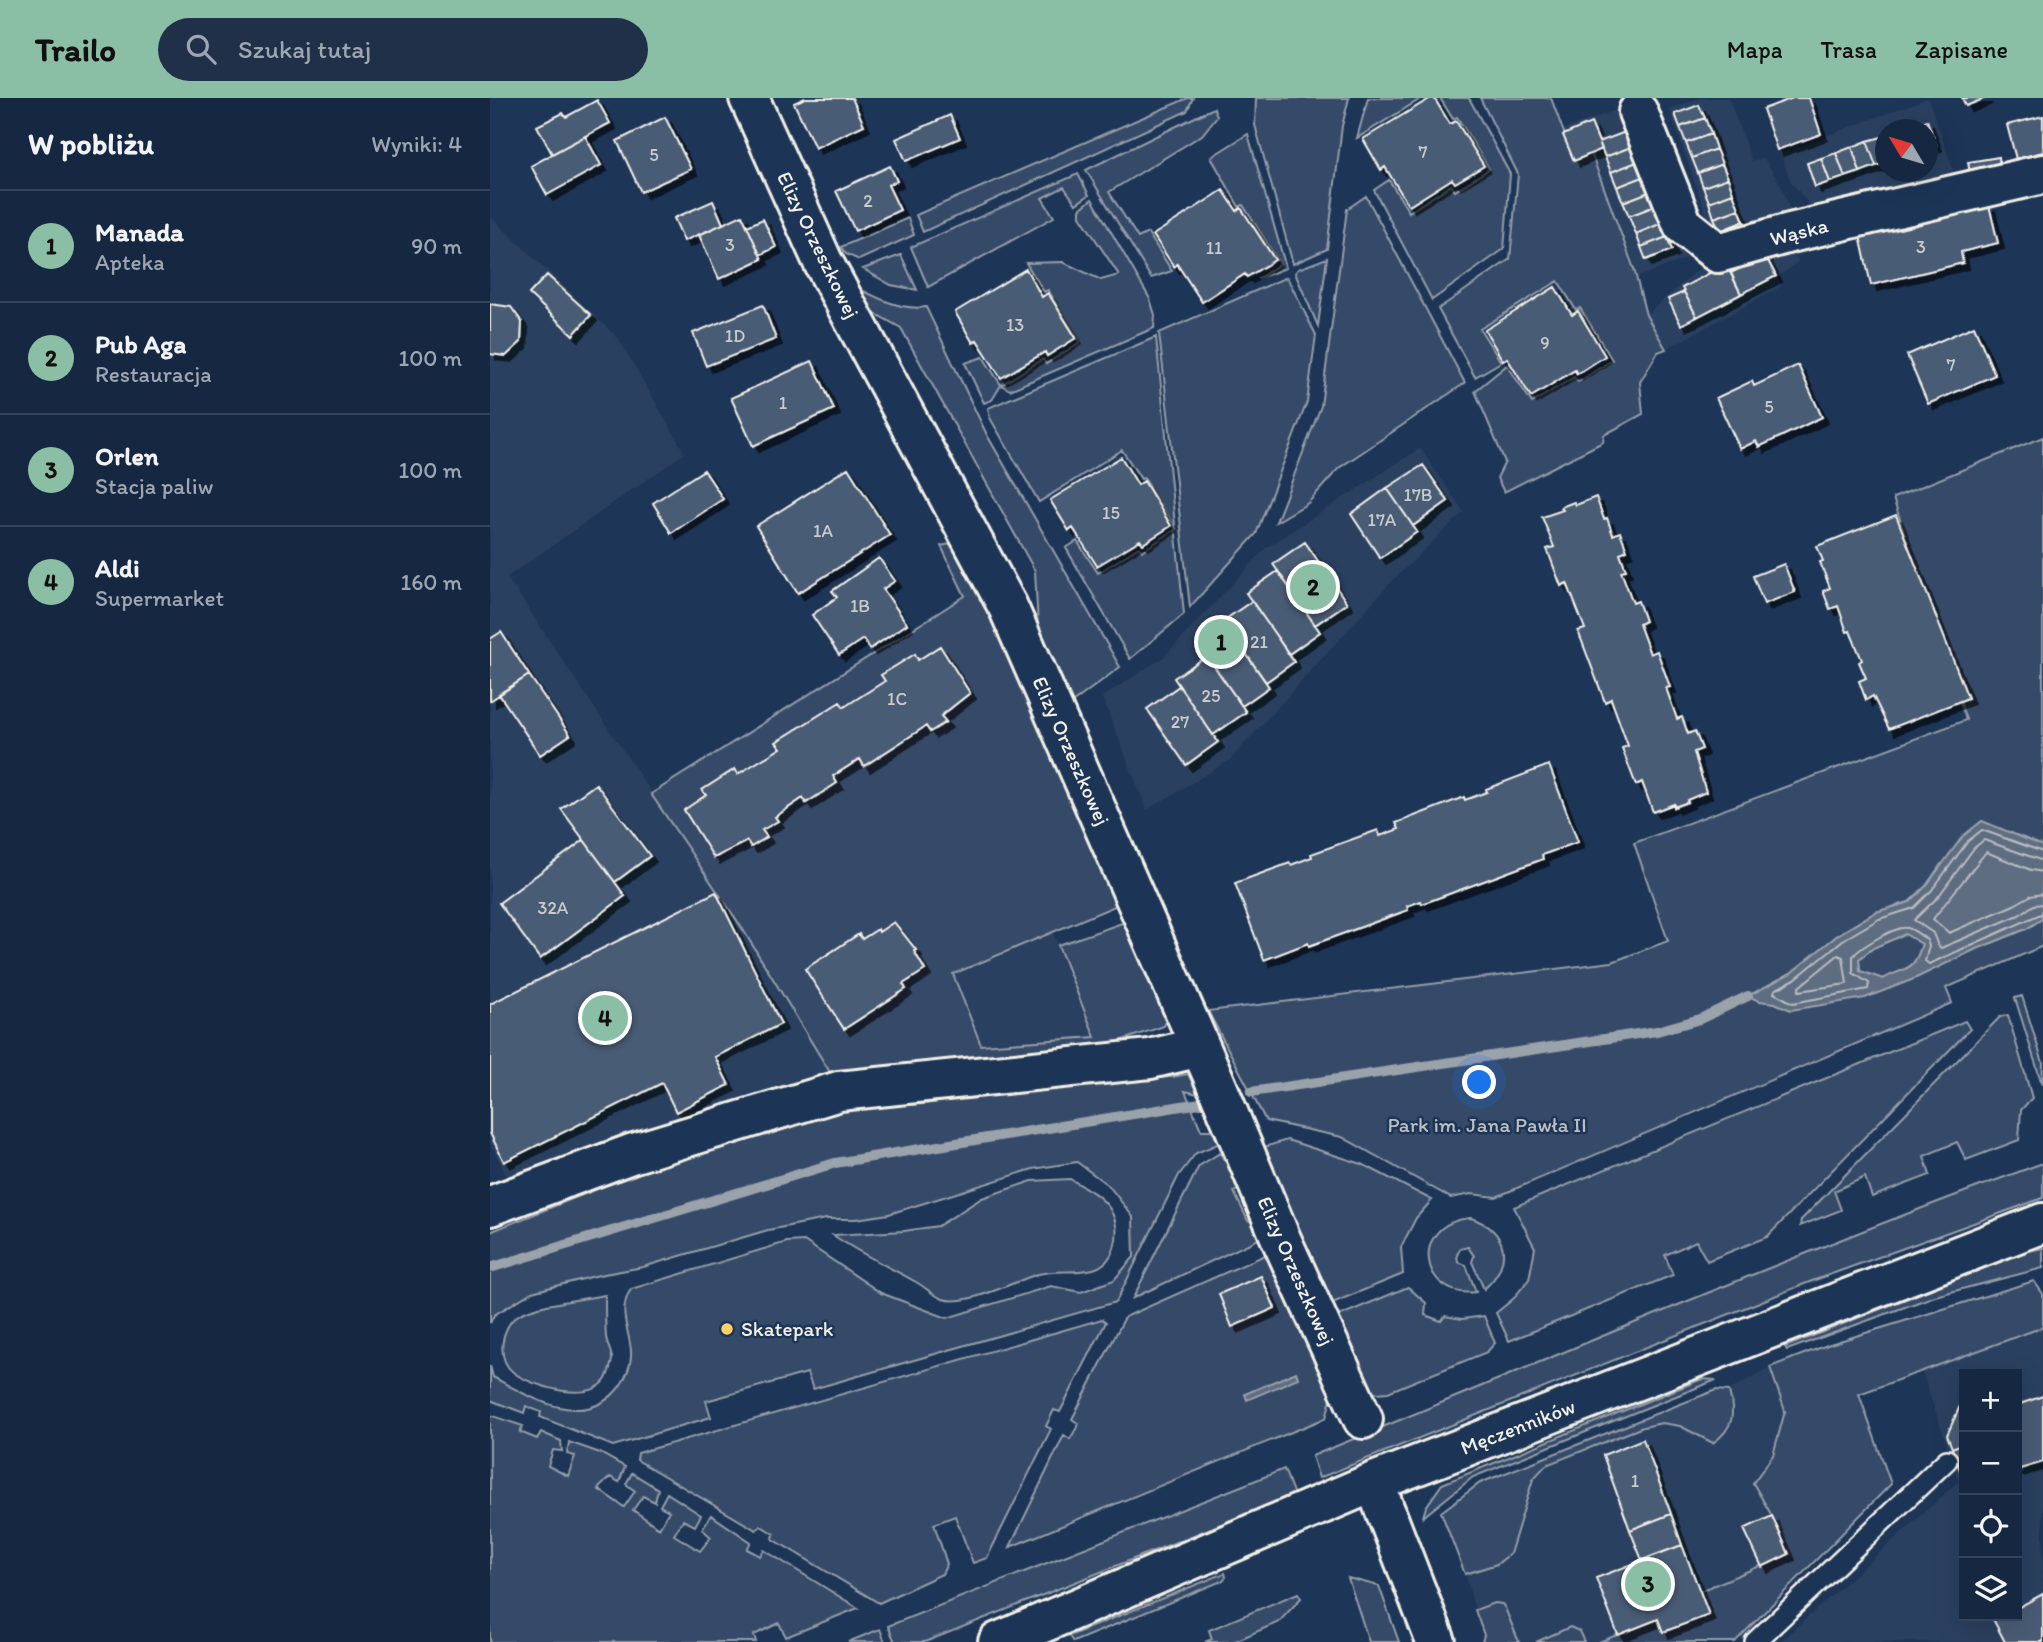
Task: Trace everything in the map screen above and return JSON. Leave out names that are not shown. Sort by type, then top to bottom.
[{"type":"street","name":"Elizy Orzeszkowej","points":[[749,98],[823,262],[1008,607],[1281,1239],[1363,1419]]},
{"type":"street","name":"Wąska","points":[[1638,112],[1683,225],[1718,253],[1790,233],[2043,174]]},
{"type":"street","points":[[490,1206],[631,1154],[839,1091],[1150,1059],[1200,1047]]},
{"type":"street","name":"Męczenników","points":[[998,1642],[1374,1482],[2043,1223]]},
{"type":"street","points":[[1374,1482],[1436,1642]]},
{"type":"lane","points":[[1755,1642],[1947,1460]]},
{"type":"shaded area","points":[[1700,98],[1729,98],[1752,162],[1764,158],[1782,187],[1792,215],[1718,248],[1669,109]]},
{"type":"shaded area","points":[[1928,98],[1935,119],[1875,119],[1875,182],[1938,182],[1938,127],[1957,181],[1815,211],[1791,182],[1780,153]]},
{"type":"shaded area","points":[[1624,107],[1686,259],[1636,278],[1634,269],[1574,161],[1562,130]]},
{"type":"shaded area","points":[[490,216],[618,338],[685,453],[507,577],[742,928],[834,1079],[508,1179],[490,1142]]},
{"type":"shaded area","points":[[1787,248],[1799,261],[1777,278],[1782,286],[1666,349],[1646,315],[1700,268]]},
{"type":"shaded area","points":[[1420,448],[1464,512],[1393,580],[1230,760],[1147,810],[1102,697],[1164,657],[1266,548]]},
{"type":"shaded area","points":[[1053,932],[1096,1037],[981,1045],[952,974]]},
{"type":"shaded area","points":[[2043,1327],[2043,1642],[1780,1642],[1959,1481],[1922,1372]]},
{"type":"shaded area","points":[[1770,1367],[1785,1411],[1773,1455],[1754,1483],[1789,1554],[1762,1567],[1709,1615],[1663,1632],[1657,1619],[1599,1642],[1584,1642],[1579,1631],[1570,1627],[1536,1642],[1519,1642],[1508,1612],[1494,1603],[1475,1610],[1465,1574],[1474,1573],[1519,1530],[1533,1479],[1546,1465],[1643,1427],[1662,1423],[1680,1426],[1714,1443],[1734,1413],[1729,1391]]},
{"type":"green space","points":[[1193,98],[1187,111],[923,232],[916,215]]},
{"type":"green space","points":[[1256,98],[1349,98],[1342,126],[1327,249],[1293,264],[1255,125]]},
{"type":"green space","points":[[1368,98],[1422,98],[1357,138]]},
{"type":"green space","points":[[1440,98],[1469,98],[1510,174],[1504,249],[1432,300],[1374,190],[1389,180],[1409,212],[1451,185],[1455,191],[1489,169],[1457,117],[1453,119]]},
{"type":"green space","points":[[1480,98],[1551,98],[1574,160],[1591,153],[1634,269],[1646,315],[1666,349],[1658,352],[1640,382],[1643,414],[1604,435],[1603,442],[1504,492],[1497,478],[1505,462],[1475,391],[1507,365],[1532,403],[1574,377],[1578,382],[1612,360],[1580,308],[1576,310],[1558,281],[1480,329],[1501,362],[1475,377],[1438,309],[1510,259],[1518,174]]},
{"type":"green space","points":[[1214,108],[1217,116],[1202,135],[1109,192],[1138,238],[1148,233],[1172,271],[1151,278],[1086,170]]},
{"type":"green space","points":[[1248,134],[1286,268],[1257,279],[1280,264],[1243,205],[1239,207],[1211,157]]},
{"type":"green space","points":[[1078,174],[1089,195],[1076,204],[1064,187],[1042,198],[1054,217],[928,287],[911,247]]},
{"type":"green space","points":[[1366,196],[1465,383],[1339,468],[1308,503],[1276,522],[1321,406],[1347,209]]},
{"type":"green space","points":[[1092,199],[1150,299],[1155,315],[1154,328],[1010,390],[1001,385],[1043,359],[1046,364],[1080,342],[1048,290],[1044,292],[1026,263],[1063,262],[1101,280],[1119,275],[1080,216],[1080,209]]},
{"type":"green space","points":[[908,218],[914,235],[859,260],[846,254],[841,247]]},
{"type":"green space","points":[[901,255],[917,290],[891,285],[863,269]]},
{"type":"green space","points":[[1327,258],[1318,326],[1295,273],[1298,269]]},
{"type":"green space","points":[[1287,277],[1316,335],[1307,402],[1256,534],[1190,607],[1159,333]]},
{"type":"green space","points":[[850,284],[896,305],[926,307],[987,435],[1120,667],[1072,703],[1038,627],[1035,571],[901,328],[858,304]]},
{"type":"green space","points":[[1156,337],[1175,528],[1144,478],[1141,479],[1122,450],[1039,502],[990,418],[988,408]]},
{"type":"green space","points":[[983,357],[1001,385],[992,400],[984,403],[965,363]]},
{"type":"green space","name":"Park im. Jana Pawła II","points":[[2043,437],[2043,846],[2023,838],[1941,864],[1926,886],[1909,902],[1876,912],[1839,934],[1791,973],[1749,996],[1791,1010],[1972,951],[2026,929],[2043,918],[2043,946],[1946,988],[1952,1003],[1496,1197],[1471,1194],[1451,1198],[1342,1137],[1266,1121],[1208,1011],[1612,962],[1668,941],[1634,843],[1966,720],[1893,498]]},
{"type":"green space","points":[[1175,529],[1184,614],[1130,659],[1066,548],[1077,541],[1098,573],[1139,547],[1142,551]]},
{"type":"green space","points":[[959,542],[1122,903],[953,974],[981,1045],[1095,1037],[1058,945],[1128,921],[1169,1015],[1164,1026],[1099,1048],[834,1079],[742,928],[651,794],[965,596],[941,546]]},
{"type":"green space","points":[[1905,934],[1922,944],[1912,965],[1883,979],[1860,971],[1859,959],[1873,948]]},
{"type":"green space","points":[[2022,996],[2043,1063],[2042,1084],[2015,998]]},
{"type":"green space","points":[[2008,1015],[2032,1098],[2021,1110],[2019,1140],[1966,1160],[1957,1142],[1924,1156],[1930,1175],[1872,1197],[1865,1177],[1834,1191],[1841,1210],[1800,1226],[1801,1220],[2001,1016]]},
{"type":"green space","points":[[1965,1021],[1970,1029],[1767,1237],[1707,1261],[1696,1241],[1665,1255],[1673,1275],[1509,1341],[1496,1313],[1513,1299],[1529,1279],[1535,1248],[1514,1207]]},
{"type":"green space","points":[[1188,1074],[1198,1094],[1185,1091],[1201,1130],[1213,1130],[1218,1144],[1196,1153],[1179,1175],[1116,1302],[813,1389],[807,1373],[706,1401],[711,1417],[613,1446],[540,1417],[541,1412],[526,1406],[524,1413],[490,1400],[490,1366],[493,1377],[539,1401],[571,1409],[587,1408],[602,1402],[616,1391],[629,1367],[631,1351],[624,1312],[631,1289],[787,1242],[804,1241],[881,1293],[947,1318],[1051,1286],[1081,1292],[1114,1280],[1134,1257],[1133,1217],[1109,1186],[1077,1162],[1033,1169],[889,1214],[856,1219],[826,1219],[768,1230],[643,1267],[532,1292],[494,1315],[490,1323],[490,1232],[657,1165],[838,1108],[924,1104],[1096,1080]]},
{"type":"green space","points":[[1287,1140],[1362,1164],[1432,1200],[1416,1218],[1401,1247],[1403,1274],[1330,1304],[1261,1148]]},
{"type":"green space","points":[[1220,1153],[1224,1160],[1233,1161],[1244,1186],[1234,1192],[1248,1221],[1259,1219],[1265,1236],[1133,1298],[1199,1166]]},
{"type":"green space","points":[[2043,1163],[2043,1198],[1812,1281],[1319,1478],[1312,1456],[1768,1269]]},
{"type":"green space","points":[[1070,1179],[1098,1196],[1111,1211],[1116,1237],[1112,1253],[1107,1260],[1093,1269],[1035,1275],[976,1297],[952,1301],[940,1298],[833,1235],[938,1226],[982,1198],[1032,1181]]},
{"type":"green space","points":[[1471,1218],[1493,1230],[1503,1248],[1503,1258],[1494,1279],[1484,1289],[1472,1262],[1474,1256],[1468,1247],[1460,1249],[1458,1262],[1466,1265],[1476,1292],[1457,1291],[1443,1285],[1433,1273],[1429,1260],[1430,1246],[1437,1233],[1451,1223]]},
{"type":"green space","points":[[2043,1248],[2043,1268],[1935,1296],[1787,1350],[1785,1347],[2024,1252]]},
{"type":"green space","points":[[1272,1252],[1333,1391],[1326,1418],[1010,1547],[1064,1435],[1070,1439],[1079,1424],[1072,1419],[1125,1317]]},
{"type":"green space","points":[[2034,1281],[2043,1294],[2043,1327],[1859,1394],[1891,1484],[1735,1642],[1599,1642],[1658,1619],[1663,1632],[1708,1615],[1700,1591],[1789,1554],[1753,1483],[1773,1455],[1785,1411],[1770,1367],[1830,1344]]},
{"type":"green space","points":[[1408,1287],[1426,1303],[1425,1315],[1441,1321],[1445,1316],[1462,1319],[1484,1316],[1495,1343],[1487,1352],[1388,1392],[1376,1393],[1362,1381],[1337,1320],[1341,1315]]},
{"type":"green space","points":[[605,1295],[606,1337],[612,1358],[606,1379],[598,1386],[587,1391],[561,1391],[522,1378],[508,1366],[504,1359],[504,1335],[517,1316],[547,1305]]},
{"type":"green space","points":[[1102,1319],[1106,1322],[1060,1412],[1054,1410],[1046,1426],[1051,1429],[987,1558],[973,1563],[955,1516],[934,1524],[947,1564],[942,1574],[879,1603],[773,1539],[774,1534],[761,1526],[756,1530],[637,1460],[638,1453]]},
{"type":"green space","points":[[1702,1379],[1716,1380],[1473,1477],[1423,1517],[1426,1507],[1442,1484]]},
{"type":"green space","points":[[1716,1390],[1729,1391],[1732,1414],[1729,1426],[1713,1443],[1680,1426],[1662,1423],[1643,1427],[1546,1465],[1533,1479],[1510,1554],[1497,1564],[1465,1574],[1441,1512],[1480,1483]]},
{"type":"green space","points":[[490,1415],[523,1426],[520,1432],[537,1439],[541,1432],[561,1441],[562,1451],[553,1450],[548,1466],[568,1476],[575,1456],[567,1454],[569,1442],[600,1453],[625,1467],[619,1482],[610,1477],[598,1489],[624,1507],[635,1491],[626,1484],[632,1473],[658,1489],[655,1502],[643,1496],[633,1510],[659,1528],[669,1511],[660,1506],[667,1493],[701,1515],[695,1526],[683,1520],[674,1535],[700,1551],[711,1537],[702,1529],[711,1515],[751,1542],[747,1549],[760,1556],[764,1550],[858,1608],[786,1637],[779,1623],[754,1635],[756,1642],[490,1642]]},
{"type":"green space","points":[[1284,1469],[1294,1495],[925,1642],[895,1642],[888,1626]]},
{"type":"green space","points":[[1225,1573],[1226,1577],[1222,1581],[1073,1642],[1069,1636]]},
{"type":"green space","points":[[1348,1578],[1379,1586],[1399,1642],[1369,1642]]},
{"type":"green space","points":[[1298,1593],[1301,1598],[1279,1622],[1233,1642],[1205,1642],[1212,1639],[1209,1630]]},
{"type":"green space","points":[[1494,1603],[1502,1604],[1505,1608],[1519,1642],[1482,1642],[1484,1635],[1475,1610]]},
{"type":"green space","points":[[1570,1627],[1579,1631],[1584,1642],[1536,1642]]},
{"type":"green space","points":[[880,1629],[885,1642],[848,1642]]},
{"type":"water","points":[[1982,821],[2043,846],[2042,919],[2026,929],[1914,979],[1865,998],[1791,1010],[1748,996],[1791,973],[1839,934],[1876,912],[1910,902],[1926,886],[1963,836]],"holes":[[[1905,934],[1922,944],[1912,965],[1883,979],[1860,971],[1859,959],[1873,948]]]},
{"type":"water","points":[[1296,1372],[1298,1378],[1247,1400],[1245,1394]]},
{"type":"building","points":[[805,98],[852,98],[864,125],[815,148],[794,103]]},
{"type":"building","points":[[1434,98],[1450,124],[1456,121],[1484,166],[1455,183],[1452,179],[1409,206],[1385,167],[1381,170],[1363,139]]},
{"type":"building","points":[[1793,98],[1809,98],[1821,134],[1777,150],[1763,109]]},
{"type":"building","points":[[1962,98],[1986,98],[1966,106]]},
{"type":"building","points":[[597,100],[610,123],[552,154],[537,126],[563,113],[566,117]]},
{"type":"building","points":[[1699,105],[1705,118],[1680,127],[1675,114]]},
{"type":"building","points":[[950,115],[960,138],[906,161],[896,139]]},
{"type":"building","points":[[2043,116],[2043,152],[2016,159],[2007,125]]},
{"type":"building","points":[[665,117],[691,169],[641,192],[617,141]]},
{"type":"building","points":[[1705,118],[1711,134],[1686,143],[1680,127]]},
{"type":"building","points":[[1591,123],[1602,149],[1574,161],[1563,135]]},
{"type":"building","points":[[1625,132],[1631,147],[1605,157],[1599,142]]},
{"type":"building","points":[[1711,134],[1716,149],[1692,158],[1686,143]]},
{"type":"building","points":[[585,136],[601,165],[547,195],[531,166]]},
{"type":"building","points":[[1875,139],[1875,163],[1867,141]]},
{"type":"building","points":[[1867,141],[1875,166],[1860,172],[1852,147]]},
{"type":"building","points":[[1631,147],[1637,162],[1611,172],[1605,157]]},
{"type":"building","points":[[1852,147],[1860,172],[1845,177],[1836,153]]},
{"type":"building","points":[[1716,149],[1722,164],[1698,173],[1692,158]]},
{"type":"building","points":[[1836,153],[1845,177],[1830,182],[1821,158]]},
{"type":"building","points":[[1999,157],[2000,169],[1970,174],[1968,162]]},
{"type":"building","points":[[1821,158],[1830,182],[1815,187],[1807,163]]},
{"type":"building","points":[[1637,162],[1643,177],[1617,187],[1611,172]]},
{"type":"building","points":[[1722,164],[1728,178],[1703,187],[1698,173]]},
{"type":"building","points":[[890,166],[897,181],[888,185],[900,210],[855,231],[836,191]]},
{"type":"building","points":[[1643,177],[1649,192],[1623,202],[1617,187]]},
{"type":"building","points":[[1728,178],[1733,193],[1709,202],[1703,187]]},
{"type":"building","points":[[1223,190],[1237,211],[1241,208],[1275,260],[1247,277],[1245,274],[1202,302],[1177,264],[1174,267],[1153,235]]},
{"type":"building","points":[[1649,192],[1655,206],[1629,216],[1623,202]]},
{"type":"building","points":[[1733,193],[1739,209],[1714,218],[1709,202]]},
{"type":"building","points":[[713,201],[723,224],[684,241],[674,218]]},
{"type":"building","points":[[1989,205],[1998,243],[1961,252],[1963,263],[1871,285],[1860,236]]},
{"type":"building","points":[[1655,206],[1662,223],[1636,234],[1629,216]]},
{"type":"building","points":[[1739,209],[1744,221],[1720,231],[1714,218]]},
{"type":"building","points":[[742,215],[762,259],[719,279],[699,235]]},
{"type":"building","points":[[763,219],[776,247],[760,255],[747,226]]},
{"type":"building","points":[[1744,221],[1749,234],[1724,244],[1720,231]]},
{"type":"building","points":[[1662,223],[1667,237],[1641,247],[1636,234]]},
{"type":"building","points":[[1667,237],[1672,250],[1646,260],[1641,247]]},
{"type":"building","points":[[1765,255],[1776,276],[1741,294],[1731,273]]},
{"type":"building","points":[[1726,264],[1741,294],[1697,317],[1682,288]]},
{"type":"building","points":[[1026,269],[1042,297],[1048,293],[1076,338],[1047,356],[1045,352],[1001,378],[977,340],[973,343],[955,312]]},
{"type":"building","points":[[547,275],[591,315],[573,335],[529,294]]},
{"type":"building","points":[[1555,287],[1572,315],[1578,311],[1605,356],[1577,374],[1575,370],[1531,397],[1507,358],[1503,361],[1485,330]]},
{"type":"building","points":[[1684,292],[1697,317],[1681,325],[1668,299]]},
{"type":"building","points":[[490,304],[511,307],[522,322],[521,342],[506,356],[490,354]]},
{"type":"building","points":[[763,305],[776,339],[706,366],[693,333]]},
{"type":"building","points":[[1974,326],[1995,375],[1928,404],[1907,355]]},
{"type":"building","points":[[812,361],[834,409],[753,446],[731,398]]},
{"type":"building","points":[[1798,365],[1822,417],[1759,447],[1756,441],[1740,449],[1716,398],[1752,381],[1754,386]]},
{"type":"building","points":[[1121,457],[1138,485],[1144,481],[1171,526],[1143,544],[1140,540],[1097,566],[1073,528],[1069,531],[1050,500]]},
{"type":"building","points":[[1423,465],[1448,501],[1413,526],[1387,488]]},
{"type":"building","points":[[848,468],[890,535],[798,593],[756,526]]},
{"type":"building","points":[[704,470],[723,499],[671,533],[653,503]]},
{"type":"building","points":[[1387,488],[1417,532],[1380,558],[1351,514]]},
{"type":"building","points":[[1596,497],[1613,535],[1620,532],[1627,550],[1620,553],[1626,570],[1621,571],[1633,603],[1638,601],[1645,621],[1639,624],[1650,654],[1657,651],[1670,687],[1666,688],[1677,719],[1682,717],[1688,734],[1695,731],[1702,749],[1694,752],[1706,792],[1687,800],[1688,802],[1653,812],[1642,782],[1636,785],[1622,748],[1628,746],[1611,699],[1605,702],[1578,631],[1585,629],[1567,583],[1561,586],[1547,549],[1554,547],[1542,517],[1563,510],[1561,507],[1574,502],[1576,505]]},
{"type":"building","points":[[1896,515],[1968,698],[1889,729],[1873,696],[1866,700],[1859,681],[1866,678],[1859,662],[1862,660],[1850,631],[1847,632],[1838,606],[1830,609],[1823,591],[1830,588],[1817,546]]},
{"type":"building","points":[[1305,542],[1347,603],[1315,625],[1273,564]]},
{"type":"building","points":[[879,558],[895,581],[883,589],[907,624],[870,649],[863,639],[839,655],[812,615],[837,597],[832,591]]},
{"type":"building","points":[[1784,564],[1795,592],[1764,604],[1753,576]]},
{"type":"building","points":[[1278,571],[1320,632],[1289,654],[1246,593]]},
{"type":"building","points":[[1252,601],[1294,662],[1266,682],[1223,621]]},
{"type":"building","points":[[1230,631],[1269,687],[1242,706],[1203,650]]},
{"type":"building","points":[[501,632],[529,675],[490,701],[490,639]]},
{"type":"building","points":[[940,646],[970,693],[941,716],[946,722],[930,732],[926,726],[864,766],[860,759],[833,776],[837,783],[806,803],[803,798],[775,817],[778,821],[762,830],[767,837],[751,847],[747,841],[714,858],[684,810],[706,795],[702,790],[735,769],[738,774],[781,748],[776,742],[840,702],[844,707],[885,681],[881,675],[915,654],[918,660]]},
{"type":"building","points":[[1207,656],[1246,712],[1213,735],[1174,678]]},
{"type":"building","points":[[529,675],[570,735],[540,755],[499,694]]},
{"type":"building","points":[[1179,686],[1218,742],[1186,765],[1147,709]]},
{"type":"building","points":[[1549,765],[1578,842],[1542,855],[1543,859],[1422,904],[1421,901],[1407,906],[1408,910],[1264,960],[1235,883],[1290,863],[1291,865],[1312,857],[1311,854],[1378,830],[1380,836],[1399,829],[1396,823],[1464,797],[1465,800],[1487,792],[1486,789]]},
{"type":"building","points":[[596,784],[650,856],[615,882],[561,809]]},
{"type":"building","points":[[584,840],[625,896],[540,959],[499,903]]},
{"type":"building","points":[[716,892],[781,1024],[715,1057],[729,1085],[676,1112],[662,1083],[504,1162],[490,1133],[490,1004]]},
{"type":"building","points":[[894,922],[916,950],[914,951],[925,970],[903,984],[906,989],[844,1029],[805,969],[859,934],[862,939]]},
{"type":"building","points":[[1261,1276],[1275,1308],[1232,1327],[1219,1294]]},
{"type":"building","points":[[2043,1396],[2043,1462],[2022,1468],[2022,1432],[2022,1403]]},
{"type":"building","points":[[1959,1408],[1959,1445],[1952,1448],[1947,1435]]},
{"type":"building","points":[[1643,1439],[1671,1514],[1630,1530],[1603,1455]]},
{"type":"building","points":[[1959,1445],[1959,1467],[1952,1448]]},
{"type":"building","points":[[1671,1514],[1682,1545],[1642,1560],[1630,1530]]},
{"type":"building","points":[[1772,1516],[1789,1554],[1762,1567],[1744,1529]]},
{"type":"building","points":[[1682,1545],[1709,1615],[1663,1632],[1658,1619],[1618,1635],[1596,1578]]},
{"type":"building","points":[[2043,1594],[2043,1642],[2005,1642],[1994,1621],[2022,1621],[2022,1605]]},
{"type":"waterway","points":[[1251,1092],[1657,1031],[1700,1019],[1748,996]]},
{"type":"waterway","points":[[490,1268],[835,1163],[1200,1103]]},
{"type":"place","name":"Pub Aga","points":[[1313,587]]},
{"type":"place","name":"Manada","points":[[1221,642]]},
{"type":"place","name":"Aldi","points":[[605,1018]]},
{"type":"place","name":"Skatepark","points":[[727,1329]]},
{"type":"place","name":"Orlen","points":[[1648,1584]]}]
